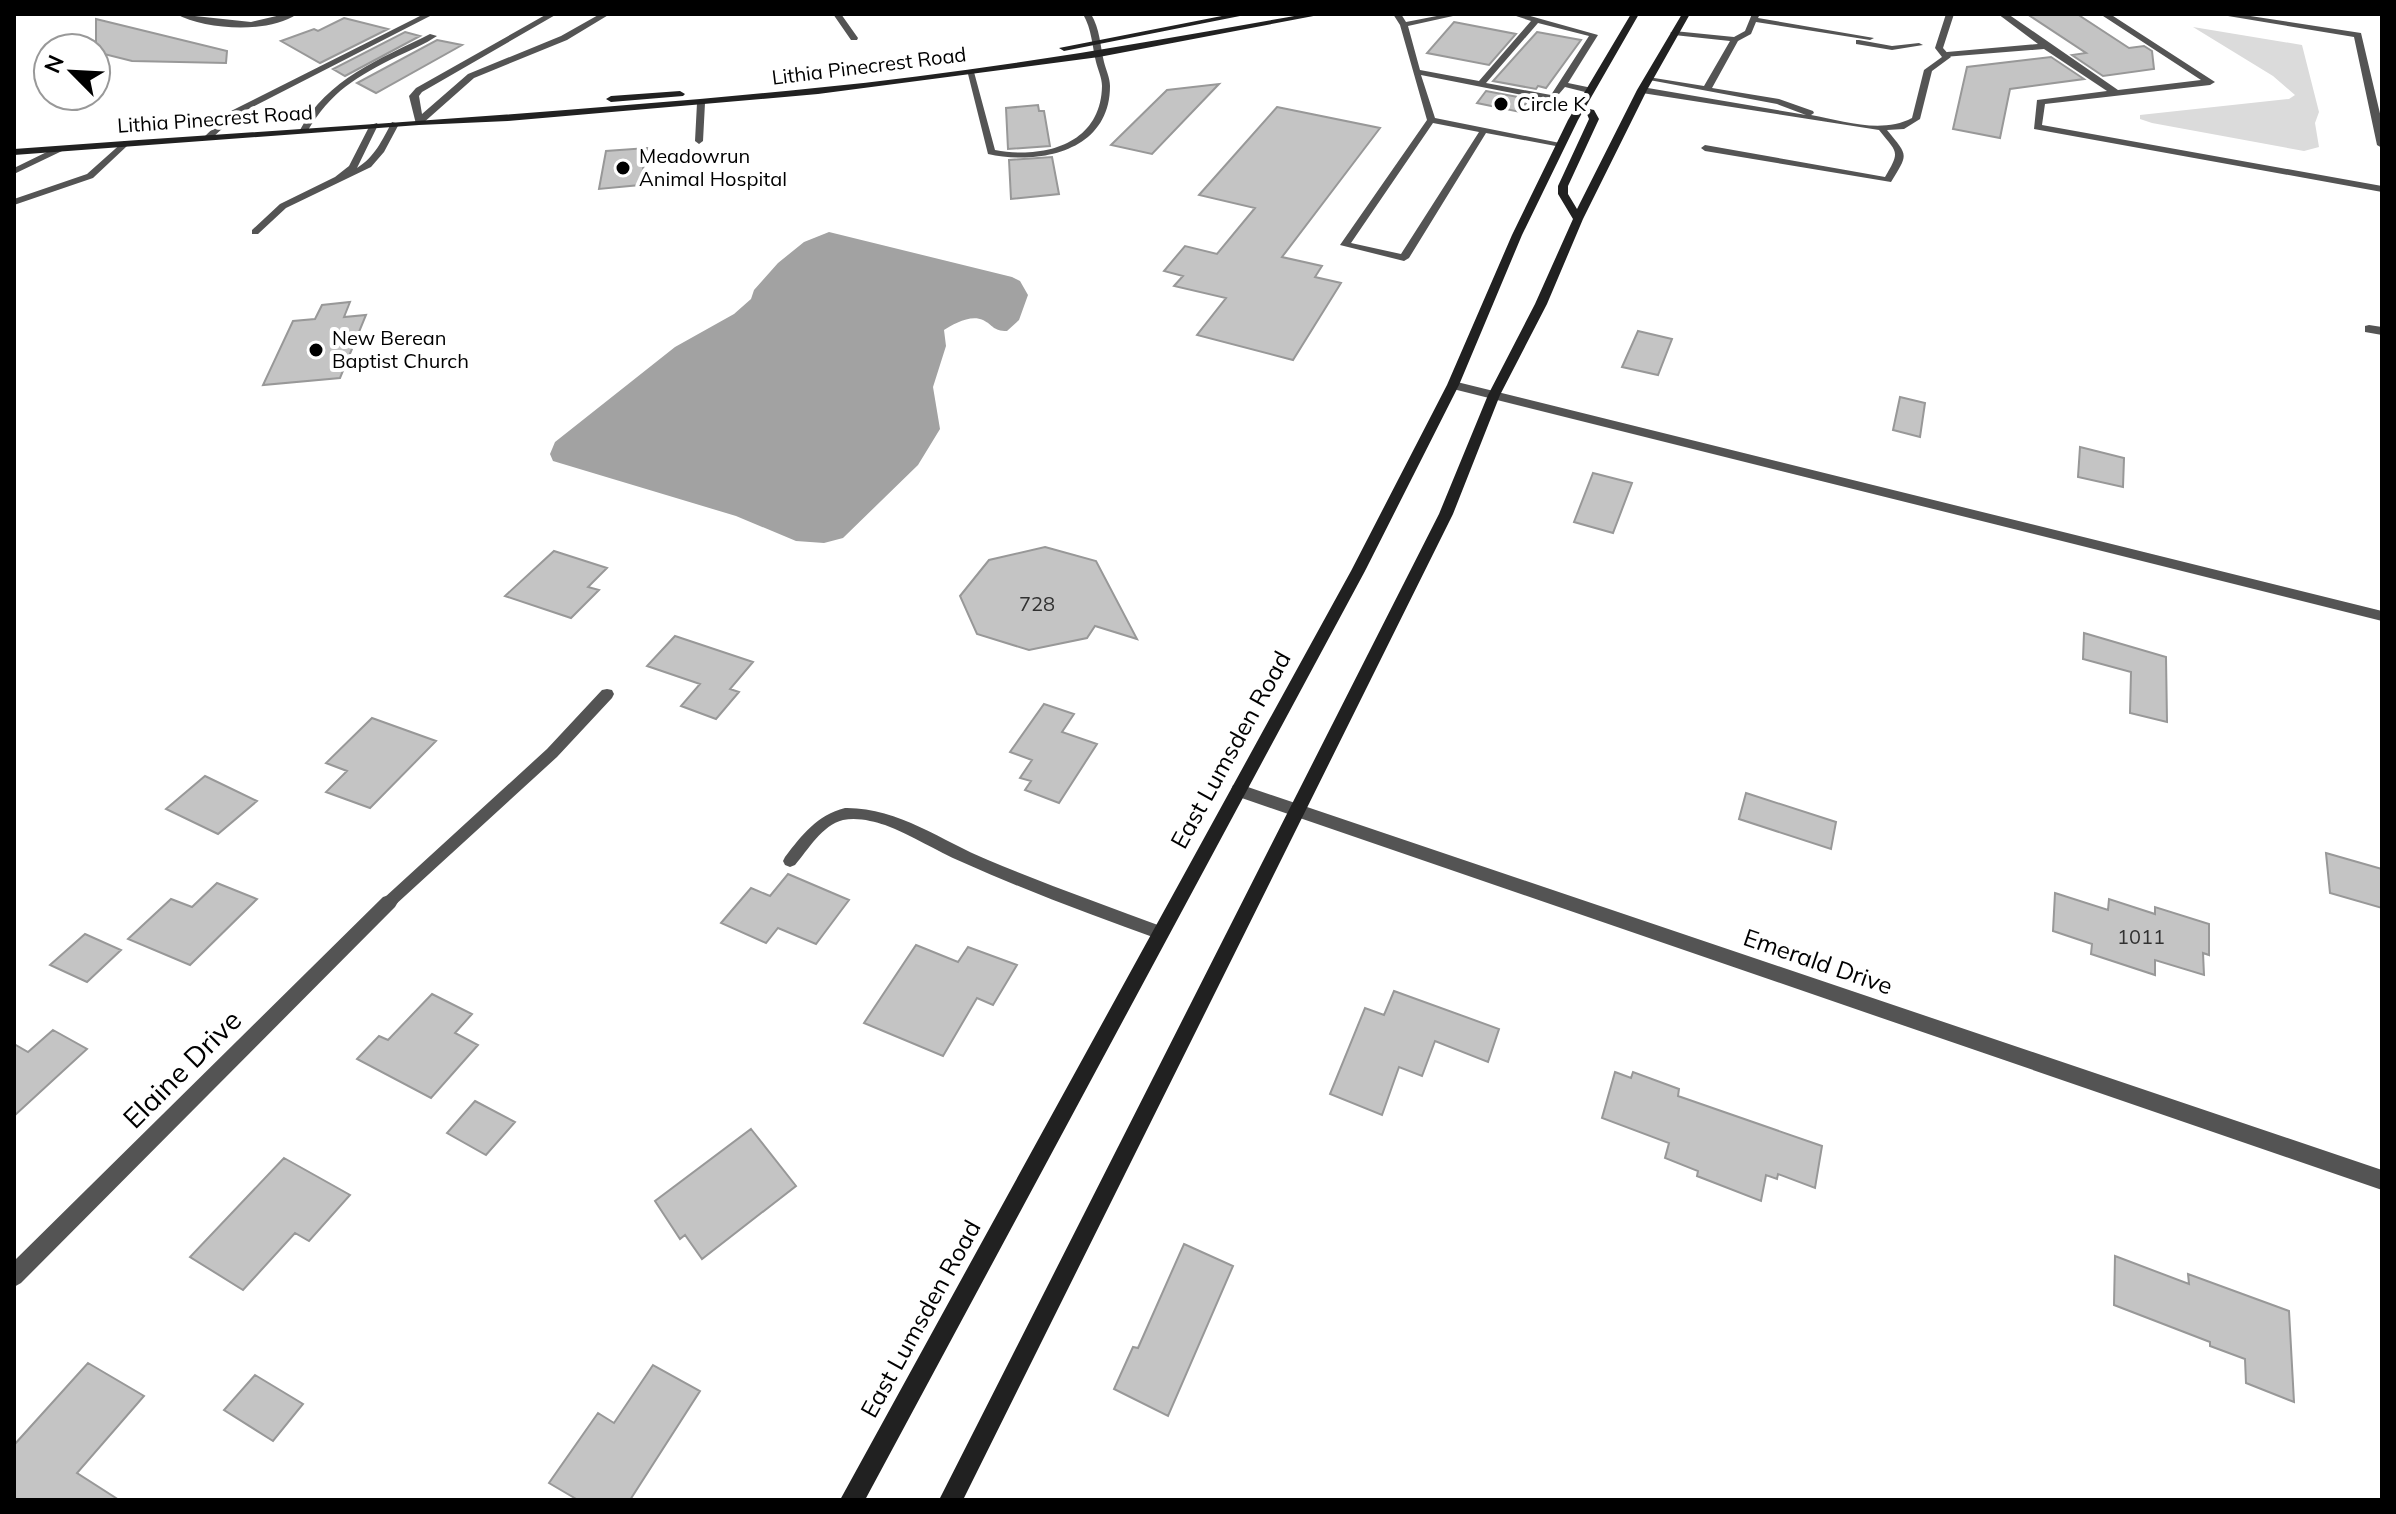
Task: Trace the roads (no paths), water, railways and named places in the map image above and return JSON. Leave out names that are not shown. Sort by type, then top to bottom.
[{"type":"main road","name":"Lithia Pinecrest Road","points":[[419,122],[511,108],[746,89],[929,69],[1246,14]]},
{"type":"main road","name":"Lithia Pinecrest Road","points":[[14,152],[701,103],[1099,54],[1320,14]]},
{"type":"main road","name":"East Lumsden Road","points":[[852,1500],[1358,571],[1453,385],[1517,235],[1561,144],[1635,14]]},
{"type":"main road","points":[[951,1500],[1446,514],[1494,395],[1541,304],[1578,219],[1642,90],[1686,14]]},
{"type":"main road","points":[[701,103],[718,93],[746,89]]},
{"type":"main road","points":[[1578,219],[1563,194],[1563,186],[1594,119],[1591,112],[1579,109]]},
{"type":"street","points":[[180,14],[233,26],[272,25],[293,14]]},
{"type":"street","points":[[419,122],[414,96],[419,90],[553,14]]},
{"type":"street","points":[[2002,14],[2116,93]]},
{"type":"street","points":[[2104,14],[2210,82],[2040,102],[2037,127],[2382,189]]},
{"type":"street","points":[[2220,14],[2358,35],[2382,145]]},
{"type":"street","points":[[419,122],[471,76],[564,38],[602,15]]},
{"type":"street","points":[[1943,51],[2046,46]]},
{"type":"street","points":[[1453,385],[2382,616]]},
{"type":"street","name":"Emerald Drive","points":[[1239,790],[2382,1180]]},
{"type":"street","name":"Elaine Drive","points":[[14,1276],[389,902]]},
{"type":"lane","points":[[208,137],[234,113],[430,14]]},
{"type":"lane","points":[[837,14],[854,38]]},
{"type":"lane","points":[[970,72],[991,152],[1042,156],[1064,150],[1083,138],[1099,118],[1106,86],[1095,27],[1087,14]]},
{"type":"lane","points":[[1397,14],[1404,25],[1431,120]]},
{"type":"lane","points":[[1404,25],[1458,14]]},
{"type":"lane","points":[[1416,72],[1553,98],[1594,35],[1514,14]]},
{"type":"lane","points":[[1642,90],[1775,114],[1882,129],[1901,127],[1916,119],[1926,74],[1943,51],[1950,14]]},
{"type":"lane","points":[[1707,89],[1735,39],[1748,32],[1755,17],[1870,38]]},
{"type":"lane","points":[[1481,84],[1536,20]]},
{"type":"lane","points":[[1825,30],[1844,40],[1892,48],[1919,45]]},
{"type":"lane","points":[[1674,33],[1735,39]]},
{"type":"lane","points":[[304,130],[310,114],[325,96],[433,36]]},
{"type":"lane","points":[[1893,41],[1943,51]]},
{"type":"lane","points":[[1648,79],[1779,102],[1825,120]]},
{"type":"lane","points":[[1563,84],[1589,90]]},
{"type":"lane","points":[[699,141],[701,103]]},
{"type":"lane","points":[[1431,120],[1345,245],[1404,258],[1484,130]]},
{"type":"lane","points":[[1431,120],[1561,144]]},
{"type":"lane","points":[[255,232],[283,206],[354,174],[376,160],[395,124]]},
{"type":"lane","points":[[338,179],[353,167],[374,125]]},
{"type":"lane","points":[[1705,148],[1888,180],[1900,159],[1900,151],[1882,129]]},
{"type":"lane","points":[[14,202],[90,176],[124,144]]},
{"type":"lane","points":[[14,171],[59,149]]},
{"type":"lane","points":[[389,902],[552,753],[607,694]]},
{"type":"lane","points":[[790,861],[819,827],[842,814],[856,814],[882,820],[959,855],[1161,933]]},
{"type":"place","name":"Circle K","points":[[1501,104]]},
{"type":"place","name":"Meadowrun Animal Hospital","points":[[623,168]]},
{"type":"place","name":"New Berean Baptist Church","points":[[316,350]]}]
